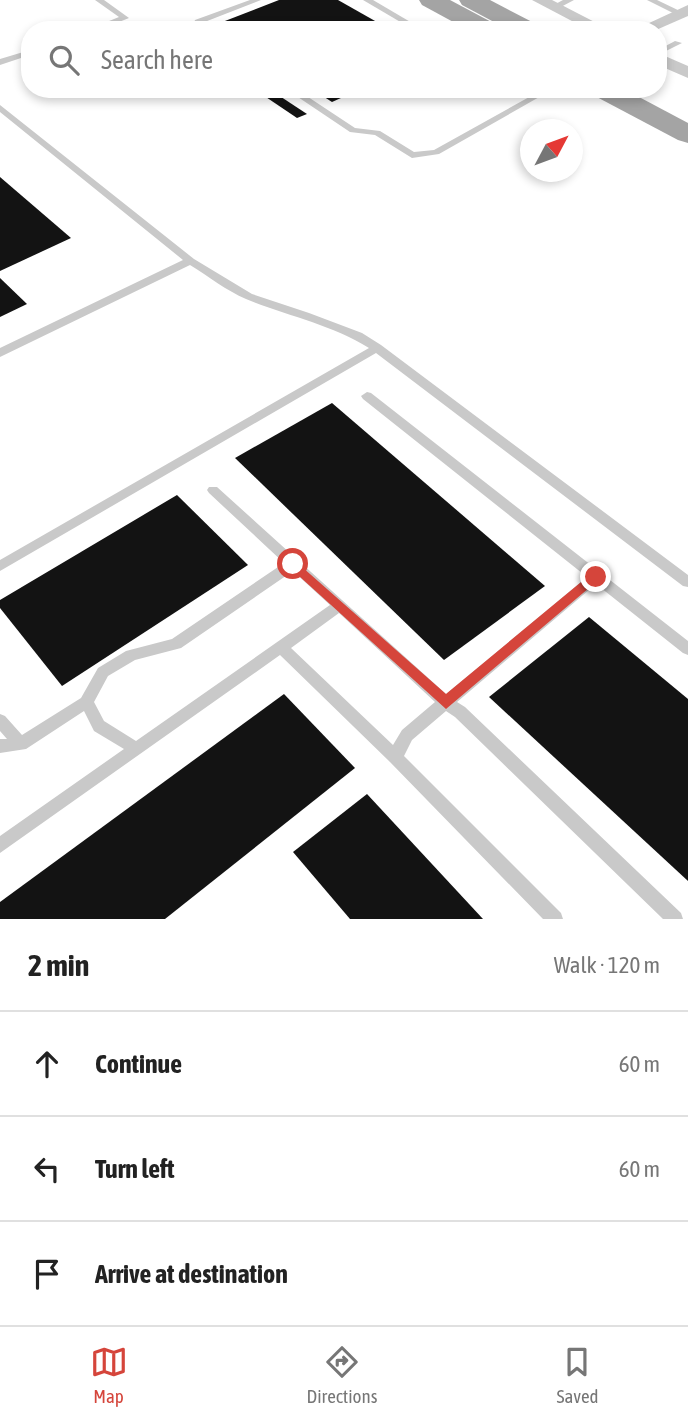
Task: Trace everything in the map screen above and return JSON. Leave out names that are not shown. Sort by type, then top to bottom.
[{"type":"main road","points":[[431,0],[471,21]]},
{"type":"main road","points":[[471,0],[512,21]]},
{"type":"main road","points":[[620,98],[688,134]]},
{"type":"main road","points":[[663,98],[688,111]]},
{"type":"street","points":[[555,2],[587,21]]},
{"type":"street","points":[[662,21],[684,11]]},
{"type":"street","points":[[667,60],[688,73]]},
{"type":"lane","points":[[99,0],[125,18],[117,21]]},
{"type":"lane","points":[[201,21],[257,0]]},
{"type":"lane","points":[[367,0],[404,21]]},
{"type":"lane","points":[[651,0],[684,11]]},
{"type":"lane","points":[[667,50],[678,43]]},
{"type":"lane","points":[[0,62],[21,55]]},
{"type":"lane","points":[[304,98],[353,130],[377,133],[412,155],[436,152],[533,98]]},
{"type":"lane","points":[[0,108],[190,261],[248,296],[358,335],[688,582]]},
{"type":"lane","points":[[0,353],[190,261]]},
{"type":"lane","points":[[0,566],[377,348]]},
{"type":"lane","points":[[367,397],[688,649]]},
{"type":"lane","points":[[213,490],[446,703],[460,712],[675,919]]},
{"type":"lane","points":[[0,746],[21,744],[86,702],[103,672],[131,655],[176,644],[293,564]]},
{"type":"lane","points":[[395,757],[407,736],[596,577]]},
{"type":"lane","points":[[0,845],[339,606]]},
{"type":"lane","points":[[281,647],[395,757],[555,919]]},
{"type":"lane","points":[[86,702],[99,726],[136,749]]},
{"type":"lane","points":[[0,721],[21,744]]},
{"type":"building","points":[[279,0],[338,0],[375,21],[225,21]]},
{"type":"building","points":[[267,98],[283,98],[307,114],[297,118]]},
{"type":"building","points":[[0,177],[71,238],[0,271]]},
{"type":"building","points":[[0,278],[27,304],[0,317]]},
{"type":"building","points":[[332,403],[545,586],[444,660],[235,458]]},
{"type":"building","points":[[177,495],[248,565],[62,686],[0,608],[0,600]]},
{"type":"building","points":[[589,617],[688,699],[688,881],[489,697]]},
{"type":"building","points":[[284,694],[355,768],[165,919],[0,919],[0,902]]},
{"type":"building","points":[[367,794],[483,919],[350,919],[293,852]]},
{"type":"route","points":[[293,564],[446,703],[596,577]]}]
